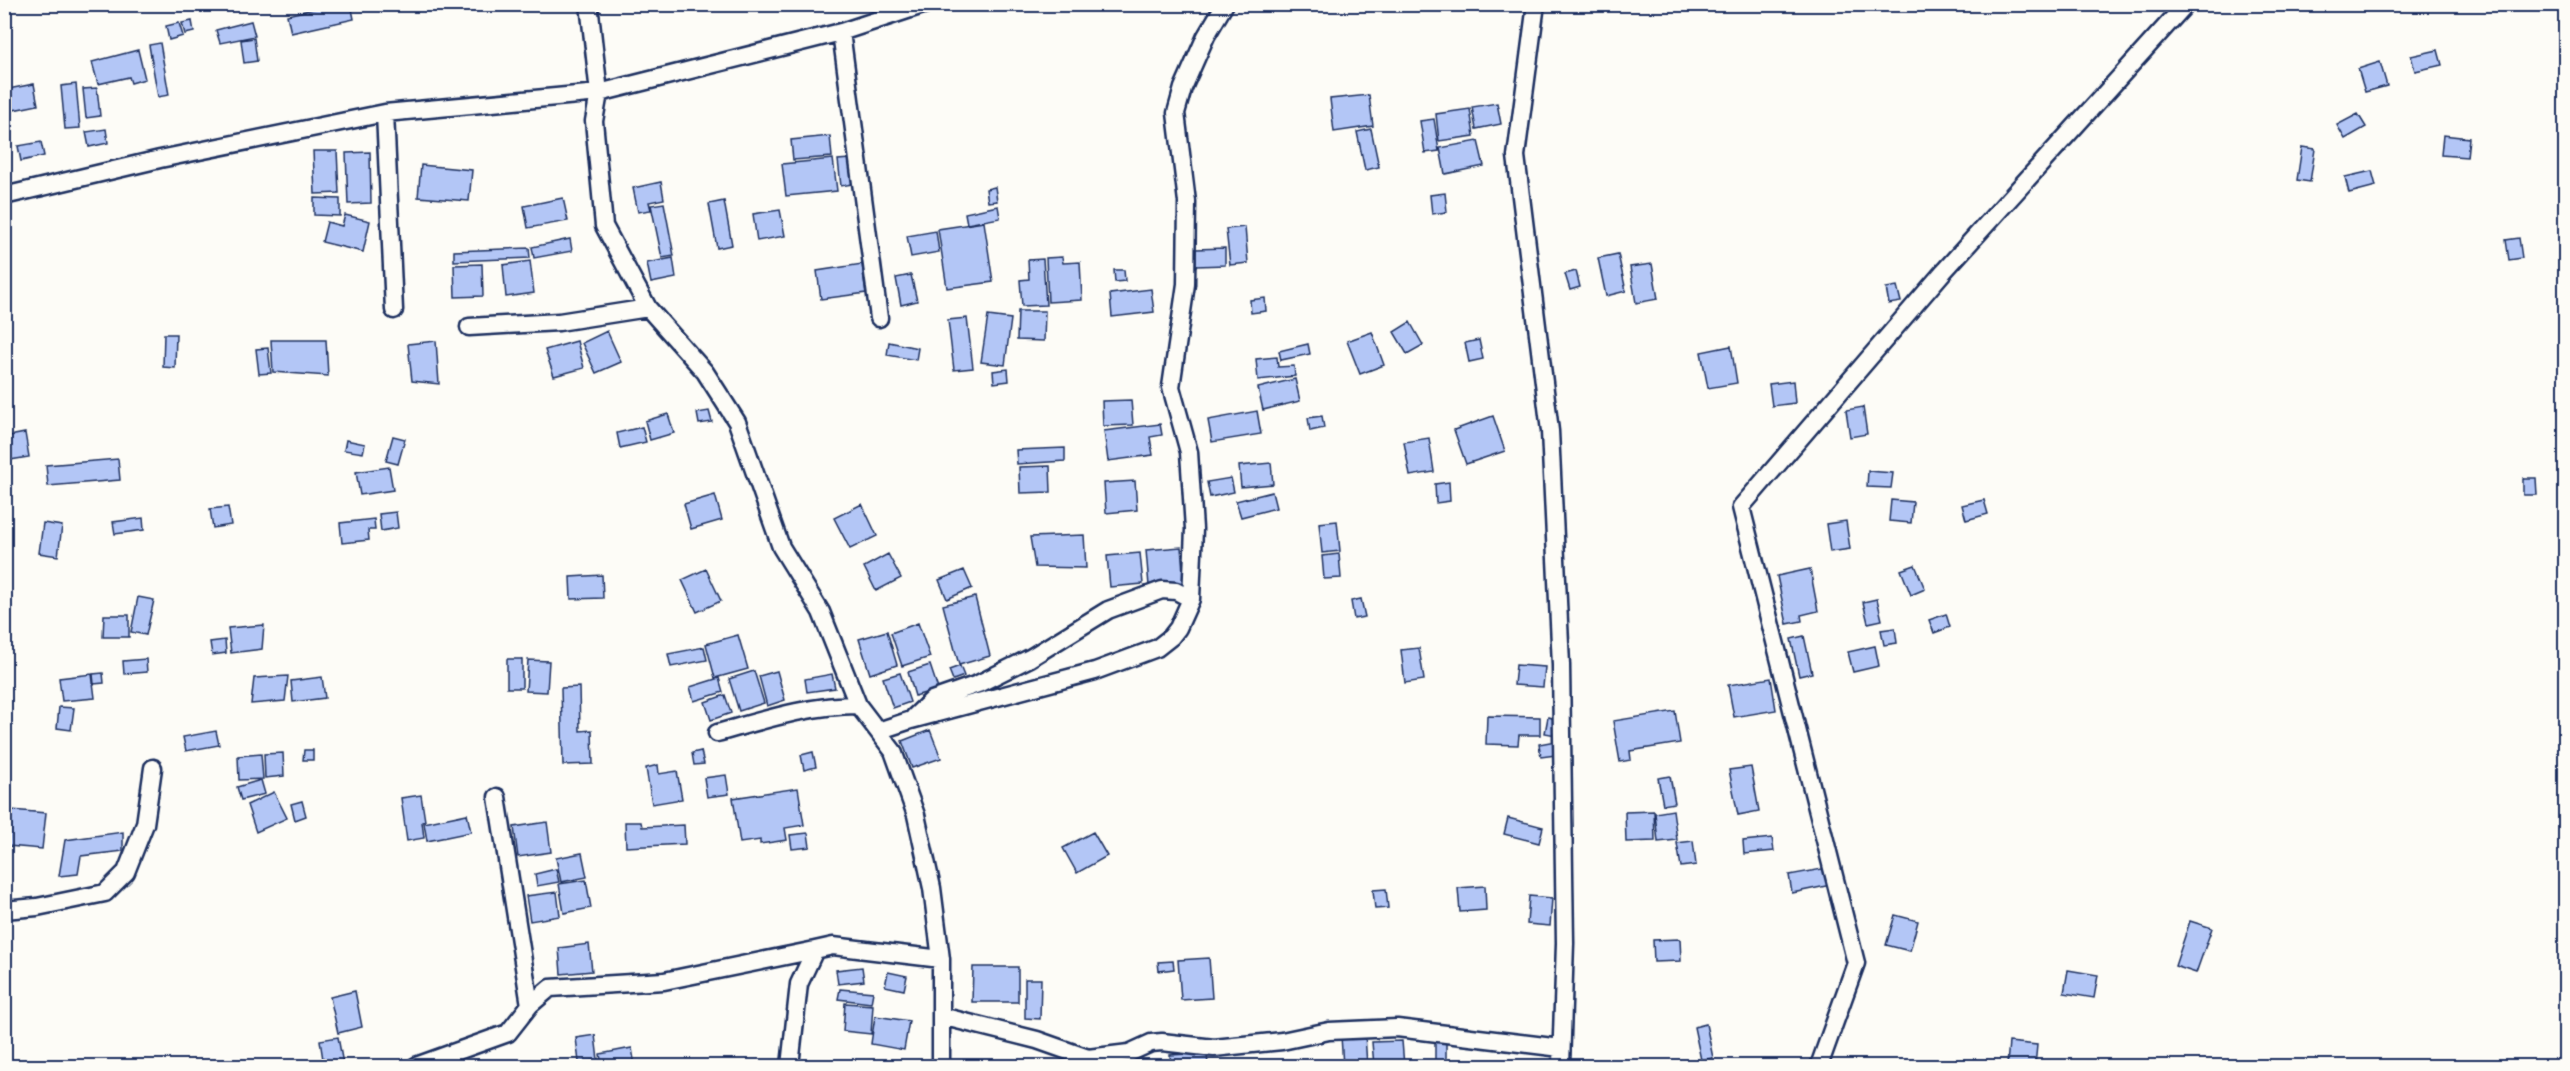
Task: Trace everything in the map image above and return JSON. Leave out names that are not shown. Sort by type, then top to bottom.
[{"type":"street","points":[[589,4],[599,93],[594,121],[604,226],[648,308],[705,372],[737,422],[781,547],[821,612],[858,705],[893,751],[916,815],[932,888],[941,959],[941,1066]]},
{"type":"street","points":[[4,196],[160,159],[385,114],[599,93],[841,32],[926,4]]},
{"type":"street","points":[[878,731],[911,720],[1095,671],[1157,648],[1178,628],[1191,599],[1194,529],[1189,452],[1172,387],[1186,284],[1187,202],[1176,113],[1183,88],[1206,36],[1225,4]]},
{"type":"street","points":[[1536,4],[1516,156],[1551,443],[1562,700],[1565,943],[1561,1066]]},
{"type":"street","points":[[1819,1066],[1856,963],[1741,507],[1944,271],[2186,4]]},
{"type":"street","points":[[841,32],[870,234],[879,318]]},
{"type":"street","points":[[385,114],[394,310]]},
{"type":"street","points":[[469,327],[559,322],[648,308]]},
{"type":"street","points":[[911,720],[932,700],[978,684],[1030,658],[1108,610],[1162,590],[1176,591],[1191,599]]},
{"type":"street","points":[[717,733],[789,712],[831,705],[858,705]]},
{"type":"street","points":[[4,910],[37,907],[105,892],[126,872],[145,824],[153,768]]},
{"type":"street","points":[[496,797],[530,1005]]},
{"type":"street","points":[[416,1066],[508,1033],[530,1005],[550,988],[664,981],[833,946],[941,959]]},
{"type":"street","points":[[790,1066],[799,984],[815,950]]},
{"type":"street","points":[[941,1016],[1037,1041],[1088,1058],[1129,1053],[1151,1043],[1174,1042],[1214,1048],[1281,1041],[1329,1031],[1397,1028],[1561,1048]]},
{"type":"building","points":[[335,4],[351,4],[354,19],[291,33],[287,15]]},
{"type":"building","points":[[192,21],[194,32],[185,34],[182,23]]},
{"type":"building","points":[[251,21],[255,36],[220,43],[216,30]]},
{"type":"building","points":[[179,23],[183,36],[169,40],[166,26]]},
{"type":"building","points":[[254,38],[257,61],[244,63],[241,40]]},
{"type":"building","points":[[160,43],[169,95],[158,97],[149,45]]},
{"type":"building","points":[[138,50],[145,79],[131,83],[129,77],[98,84],[92,62]]},
{"type":"building","points":[[2438,50],[2442,65],[2415,71],[2411,56]]},
{"type":"building","points":[[2380,62],[2387,86],[2365,92],[2358,69]]},
{"type":"building","points":[[34,84],[38,105],[13,110],[8,89]]},
{"type":"building","points":[[76,84],[80,128],[65,129],[61,86]]},
{"type":"building","points":[[97,88],[100,116],[86,118],[83,89]]},
{"type":"building","points":[[1369,95],[1373,126],[1334,132],[1330,99]]},
{"type":"building","points":[[1497,103],[1501,124],[1476,129],[1472,107]]},
{"type":"building","points":[[1470,109],[1474,136],[1439,141],[1436,114]]},
{"type":"building","points":[[2358,114],[2366,127],[2345,139],[2337,125]]},
{"type":"building","points":[[1434,119],[1439,151],[1425,153],[1420,121]]},
{"type":"building","points":[[106,129],[108,143],[89,147],[86,132]]},
{"type":"building","points":[[1371,129],[1379,167],[1365,170],[1357,132]]},
{"type":"building","points":[[2443,135],[2469,138],[2467,157],[2441,155]]},
{"type":"building","points":[[830,136],[832,157],[793,160],[791,140]]},
{"type":"building","points":[[1478,141],[1484,166],[1445,174],[1440,148]]},
{"type":"building","points":[[41,142],[44,156],[21,161],[18,146]]},
{"type":"building","points":[[2302,147],[2315,149],[2310,182],[2297,180]]},
{"type":"building","points":[[313,151],[337,151],[339,193],[315,194]]},
{"type":"building","points":[[370,152],[371,203],[348,204],[346,153]]},
{"type":"building","points":[[833,159],[837,191],[786,196],[782,164]]},
{"type":"building","points":[[850,159],[853,184],[841,186],[838,160]]},
{"type":"building","points":[[421,165],[472,170],[469,201],[418,197]]},
{"type":"building","points":[[2372,171],[2376,186],[2349,193],[2345,177]]},
{"type":"building","points":[[661,182],[664,199],[649,202],[651,210],[638,212],[633,188]]},
{"type":"building","points":[[995,187],[997,201],[988,202],[986,189]]},
{"type":"building","points":[[1445,193],[1447,212],[1432,214],[1430,195]]},
{"type":"building","points":[[314,198],[340,199],[340,216],[314,215]]},
{"type":"building","points":[[563,198],[568,221],[528,228],[524,206]]},
{"type":"building","points":[[724,201],[732,245],[717,248],[709,204]]},
{"type":"building","points":[[664,203],[674,256],[662,258],[651,205]]},
{"type":"building","points":[[998,206],[1000,218],[967,224],[965,213]]},
{"type":"building","points":[[780,210],[785,236],[757,241],[753,214]]},
{"type":"building","points":[[345,215],[370,221],[363,252],[322,242],[327,222],[342,226]]},
{"type":"building","points":[[984,222],[993,282],[947,288],[938,229]]},
{"type":"building","points":[[1245,227],[1248,263],[1230,265],[1226,229]]},
{"type":"building","points":[[936,231],[939,252],[911,257],[907,236]]},
{"type":"building","points":[[2519,238],[2522,258],[2509,260],[2506,240]]},
{"type":"building","points":[[570,239],[572,251],[534,258],[532,247]]},
{"type":"building","points":[[529,248],[530,258],[454,261],[454,251]]},
{"type":"building","points":[[1225,248],[1225,265],[1196,266],[1196,249]]},
{"type":"building","points":[[1618,254],[1626,291],[1606,296],[1598,258]]},
{"type":"building","points":[[1062,257],[1063,263],[1080,262],[1082,300],[1048,302],[1046,258]]},
{"type":"building","points":[[673,258],[676,278],[651,283],[647,263]]},
{"type":"building","points":[[1043,259],[1046,305],[1022,306],[1020,280],[1029,279],[1028,260]]},
{"type":"building","points":[[530,261],[534,293],[506,297],[503,265]]},
{"type":"building","points":[[482,264],[483,296],[455,297],[454,265]]},
{"type":"building","points":[[862,264],[866,293],[821,299],[817,271]]},
{"type":"building","points":[[1652,264],[1658,299],[1636,303],[1630,267]]},
{"type":"building","points":[[1114,270],[1124,270],[1125,281],[1115,282]]},
{"type":"building","points":[[1576,271],[1580,287],[1570,290],[1565,274]]},
{"type":"building","points":[[911,275],[917,301],[901,305],[896,278]]},
{"type":"building","points":[[1897,286],[1901,302],[1889,304],[1886,288]]},
{"type":"building","points":[[1151,289],[1154,312],[1112,317],[1110,294]]},
{"type":"building","points":[[1265,298],[1266,311],[1251,313],[1250,300]]},
{"type":"building","points":[[1018,311],[1045,311],[1044,341],[1017,340]]},
{"type":"building","points":[[988,316],[1011,319],[1005,365],[981,362]]},
{"type":"building","points":[[967,318],[973,368],[954,370],[948,320]]},
{"type":"building","points":[[1410,322],[1423,345],[1407,354],[1394,332]]},
{"type":"building","points":[[607,331],[621,362],[596,373],[582,343]]},
{"type":"building","points":[[1372,332],[1384,365],[1360,374],[1347,341]]},
{"type":"building","points":[[164,334],[176,334],[175,368],[163,367]]},
{"type":"building","points":[[271,340],[326,340],[328,376],[273,372]]},
{"type":"building","points":[[1479,340],[1483,359],[1469,362],[1465,343]]},
{"type":"building","points":[[436,341],[439,384],[412,381],[408,344]]},
{"type":"building","points":[[577,341],[584,368],[554,376],[545,350]]},
{"type":"building","points":[[4,342],[10,342],[7,376],[4,376]]},
{"type":"building","points":[[889,342],[918,348],[916,360],[887,355]]},
{"type":"building","points":[[1308,344],[1310,354],[1281,360],[1279,351]]},
{"type":"building","points":[[1731,346],[1737,383],[1708,388],[1701,352]]},
{"type":"building","points":[[268,348],[271,373],[259,374],[256,349]]},
{"type":"building","points":[[1277,357],[1278,367],[1294,366],[1295,376],[1258,380],[1256,359]]},
{"type":"building","points":[[1008,369],[1009,381],[994,383],[993,371]]},
{"type":"building","points":[[1295,379],[1300,401],[1263,410],[1258,388]]},
{"type":"building","points":[[1793,381],[1795,403],[1772,406],[1769,384]]},
{"type":"building","points":[[1131,400],[1133,425],[1103,426],[1102,401]]},
{"type":"building","points":[[1863,407],[1867,434],[1850,437],[1846,410]]},
{"type":"building","points":[[709,411],[712,422],[699,424],[697,413]]},
{"type":"building","points":[[1257,411],[1261,434],[1212,442],[1208,420]]},
{"type":"building","points":[[668,414],[674,433],[650,440],[645,421]]},
{"type":"building","points":[[1322,416],[1324,428],[1310,431],[1308,418]]},
{"type":"building","points":[[1493,416],[1505,451],[1466,464],[1454,430]]},
{"type":"building","points":[[1160,424],[1162,435],[1150,437],[1153,455],[1108,461],[1104,431]]},
{"type":"building","points":[[642,427],[646,442],[620,448],[617,433]]},
{"type":"building","points":[[25,433],[29,457],[4,461],[4,437]]},
{"type":"building","points":[[393,436],[405,439],[398,464],[386,461]]},
{"type":"building","points":[[1429,438],[1434,472],[1410,476],[1404,442]]},
{"type":"building","points":[[346,440],[365,444],[363,453],[344,450]]},
{"type":"building","points":[[1065,448],[1065,461],[1017,464],[1016,450]]},
{"type":"building","points":[[118,459],[120,480],[48,486],[46,465]]},
{"type":"building","points":[[1271,463],[1273,484],[1241,487],[1239,466]]},
{"type":"building","points":[[1050,466],[1051,492],[1020,493],[1019,467]]},
{"type":"building","points":[[389,467],[393,490],[360,495],[356,472]]},
{"type":"building","points":[[1868,471],[1893,473],[1891,488],[1867,487]]},
{"type":"building","points":[[1231,478],[1234,492],[1210,497],[1207,482]]},
{"type":"building","points":[[2523,478],[2536,478],[2537,495],[2523,495]]},
{"type":"building","points":[[1135,481],[1137,510],[1106,513],[1104,483]]},
{"type":"building","points":[[1449,482],[1450,501],[1436,503],[1435,484]]},
{"type":"building","points":[[1272,492],[1276,508],[1241,517],[1236,501]]},
{"type":"building","points":[[715,495],[722,520],[691,529],[684,504]]},
{"type":"building","points":[[1891,500],[1913,502],[1911,523],[1889,521]]},
{"type":"building","points":[[1984,500],[1988,514],[1966,520],[1962,505]]},
{"type":"building","points":[[862,504],[877,536],[850,549],[834,518]]},
{"type":"building","points":[[228,507],[231,525],[213,528],[210,509]]},
{"type":"building","points":[[396,512],[398,528],[381,531],[379,514]]},
{"type":"building","points":[[143,518],[144,530],[115,534],[113,522]]},
{"type":"building","points":[[374,519],[375,530],[368,530],[369,540],[342,543],[340,523]]},
{"type":"building","points":[[1337,521],[1340,551],[1322,553],[1319,523]]},
{"type":"building","points":[[1846,521],[1850,549],[1830,552],[1826,524]]},
{"type":"building","points":[[43,523],[62,526],[58,556],[39,553]]},
{"type":"building","points":[[1084,535],[1086,568],[1035,567],[1030,537]]},
{"type":"building","points":[[1181,547],[1184,583],[1149,586],[1146,550]]},
{"type":"building","points":[[1140,553],[1143,584],[1110,587],[1107,556]]},
{"type":"building","points":[[888,554],[901,578],[876,591],[864,567]]},
{"type":"building","points":[[1339,554],[1341,578],[1324,579],[1322,556]]},
{"type":"building","points":[[1915,565],[1925,589],[1911,595],[1901,570]]},
{"type":"building","points":[[706,569],[721,601],[697,612],[682,580]]},
{"type":"building","points":[[1810,569],[1818,611],[1801,615],[1802,621],[1787,624],[1777,576]]},
{"type":"building","points":[[964,570],[972,588],[947,599],[939,580]]},
{"type":"building","points":[[602,575],[603,598],[571,599],[570,577]]},
{"type":"building","points":[[138,597],[154,600],[146,635],[131,632]]},
{"type":"building","points":[[975,597],[990,656],[959,665],[943,605]]},
{"type":"building","points":[[1361,599],[1365,617],[1354,619],[1351,601]]},
{"type":"building","points":[[1877,599],[1882,620],[1868,623],[1863,602]]},
{"type":"building","points":[[1946,614],[1950,627],[1934,633],[1929,620]]},
{"type":"building","points":[[104,615],[129,615],[129,637],[103,637]]},
{"type":"building","points":[[918,623],[930,657],[902,666],[891,633]]},
{"type":"building","points":[[264,625],[262,649],[231,653],[228,628]]},
{"type":"building","points":[[1895,628],[1897,643],[1884,645],[1881,630]]},
{"type":"building","points":[[887,631],[897,665],[870,674],[859,639]]},
{"type":"building","points":[[738,635],[748,669],[715,678],[706,644]]},
{"type":"building","points":[[1804,636],[1812,673],[1799,676],[1791,639]]},
{"type":"building","points":[[225,640],[226,653],[212,655],[210,642]]},
{"type":"building","points":[[1875,646],[1879,666],[1853,672],[1848,652]]},
{"type":"building","points":[[704,647],[707,660],[671,667],[668,654]]},
{"type":"building","points":[[1419,648],[1424,680],[1405,683],[1401,650]]},
{"type":"building","points":[[146,659],[147,672],[124,674],[123,661]]},
{"type":"building","points":[[507,659],[522,659],[522,688],[507,688]]},
{"type":"building","points":[[528,660],[549,661],[547,692],[526,691]]},
{"type":"building","points":[[930,665],[938,689],[915,696],[908,672]]},
{"type":"building","points":[[1516,665],[1545,667],[1543,687],[1514,685]]},
{"type":"building","points":[[960,666],[964,676],[953,680],[949,670]]},
{"type":"building","points":[[754,671],[764,703],[739,711],[729,679]]},
{"type":"building","points":[[777,671],[785,700],[767,706],[759,676]]},
{"type":"building","points":[[103,673],[104,683],[94,684],[93,674]]},
{"type":"building","points":[[900,673],[910,702],[893,708],[883,678]]},
{"type":"building","points":[[92,674],[95,698],[62,701],[59,678]]},
{"type":"building","points":[[832,674],[835,688],[807,692],[805,679]]},
{"type":"building","points":[[288,676],[285,701],[251,704],[254,678]]},
{"type":"building","points":[[322,677],[325,698],[293,702],[291,681]]},
{"type":"building","points":[[719,678],[723,692],[694,701],[690,687]]},
{"type":"building","points":[[1771,678],[1776,710],[1734,717],[1728,685]]},
{"type":"building","points":[[579,687],[580,731],[592,730],[593,764],[563,765],[561,688]]},
{"type":"building","points":[[725,695],[731,713],[711,720],[705,702]]},
{"type":"building","points":[[59,707],[74,708],[71,730],[57,728]]},
{"type":"building","points":[[1675,711],[1680,743],[1630,751],[1631,760],[1620,762],[1613,721]]},
{"type":"building","points":[[1487,716],[1540,717],[1540,735],[1519,735],[1518,745],[1486,744]]},
{"type":"building","points":[[1548,717],[1564,721],[1561,736],[1545,733]]},
{"type":"building","points":[[930,730],[941,758],[912,768],[902,741]]},
{"type":"building","points":[[216,731],[219,745],[186,751],[183,737]]},
{"type":"building","points":[[1561,740],[1563,754],[1541,757],[1539,744]]},
{"type":"building","points":[[304,750],[313,750],[313,760],[303,760]]},
{"type":"building","points":[[701,751],[704,764],[694,765],[692,753]]},
{"type":"building","points":[[813,752],[816,767],[804,770],[801,755]]},
{"type":"building","points":[[283,753],[284,776],[265,778],[264,754]]},
{"type":"building","points":[[261,754],[263,779],[239,780],[238,756]]},
{"type":"building","points":[[658,765],[659,774],[677,771],[682,799],[652,804],[646,768]]},
{"type":"building","points":[[1751,767],[1759,811],[1738,815],[1729,770]]},
{"type":"building","points":[[726,775],[729,794],[707,797],[704,778]]},
{"type":"building","points":[[1670,776],[1675,803],[1663,805],[1658,778]]},
{"type":"building","points":[[261,780],[265,794],[241,800],[237,787]]},
{"type":"building","points":[[798,788],[804,825],[785,828],[787,840],[760,844],[760,840],[740,843],[733,798]]},
{"type":"building","points":[[274,792],[287,818],[256,832],[247,805]]},
{"type":"building","points":[[421,795],[425,821],[422,822],[424,838],[407,841],[401,798]]},
{"type":"building","points":[[302,801],[306,816],[295,820],[291,804]]},
{"type":"building","points":[[11,810],[46,813],[42,849],[8,846]]},
{"type":"building","points":[[1673,810],[1677,840],[1658,842],[1655,813]]},
{"type":"building","points":[[1654,811],[1655,841],[1626,842],[1625,812]]},
{"type":"building","points":[[467,814],[471,832],[427,841],[424,823]]},
{"type":"building","points":[[1508,818],[1543,827],[1539,843],[1504,834]]},
{"type":"building","points":[[547,822],[551,852],[518,857],[514,827]]},
{"type":"building","points":[[625,822],[641,822],[642,827],[684,825],[685,844],[626,847]]},
{"type":"building","points":[[123,832],[123,851],[81,856],[78,874],[59,876],[65,840]]},
{"type":"building","points":[[1093,832],[1107,856],[1077,873],[1063,848]]},
{"type":"building","points":[[808,833],[810,847],[792,849],[790,835]]},
{"type":"building","points":[[1772,838],[1774,851],[1744,854],[1743,841]]},
{"type":"building","points":[[1693,841],[1696,865],[1681,867],[1677,843]]},
{"type":"building","points":[[582,853],[587,877],[561,882],[556,858]]},
{"type":"building","points":[[1833,867],[1836,884],[1792,893],[1789,875]]},
{"type":"building","points":[[556,869],[559,882],[537,886],[535,874]]},
{"type":"building","points":[[586,880],[591,908],[564,913],[559,884]]},
{"type":"building","points":[[1485,886],[1486,910],[1460,912],[1458,888]]},
{"type":"building","points":[[1386,889],[1388,908],[1375,909],[1373,890]]},
{"type":"building","points":[[557,892],[560,916],[530,921],[526,896]]},
{"type":"building","points":[[1529,896],[1552,898],[1550,926],[1527,924]]},
{"type":"building","points":[[1895,915],[1918,921],[1910,951],[1886,945]]},
{"type":"building","points":[[2190,921],[2212,928],[2196,973],[2175,966]]},
{"type":"building","points":[[1680,939],[1681,961],[1654,962],[1653,940]]},
{"type":"building","points":[[589,944],[592,971],[561,974],[559,948]]},
{"type":"building","points":[[1209,958],[1212,998],[1181,1000],[1178,960]]},
{"type":"building","points":[[1173,961],[1174,969],[1159,971],[1158,962]]},
{"type":"building","points":[[862,967],[864,981],[838,984],[836,970]]},
{"type":"building","points":[[973,967],[1018,967],[1018,1002],[972,1002]]},
{"type":"building","points":[[2068,970],[2098,975],[2094,998],[2064,993]]},
{"type":"building","points":[[888,972],[907,976],[904,990],[885,986]]},
{"type":"building","points":[[1025,979],[1041,979],[1040,1019],[1025,1018]]},
{"type":"building","points":[[840,989],[873,992],[871,1003],[838,999]]},
{"type":"building","points":[[355,991],[362,1027],[338,1033],[330,997]]},
{"type":"building","points":[[845,1003],[873,1005],[871,1034],[843,1031]]},
{"type":"building","points":[[875,1016],[909,1021],[904,1050],[871,1044]]},
{"type":"building","points":[[1706,1024],[1713,1058],[1701,1060],[1694,1027]]},
{"type":"building","points":[[1365,1034],[1367,1066],[1343,1066],[1341,1036]]},
{"type":"building","points":[[595,1035],[598,1060],[579,1062],[576,1038]]},
{"type":"building","points":[[338,1037],[343,1064],[324,1066],[320,1040]]},
{"type":"building","points":[[1435,1039],[1446,1039],[1446,1066],[1435,1066]]},
{"type":"building","points":[[1402,1041],[1404,1066],[1374,1066],[1372,1042]]},
{"type":"building","points":[[2009,1042],[2037,1045],[2035,1066],[2007,1064]]},
{"type":"building","points":[[632,1048],[635,1066],[602,1066],[600,1054]]},
{"type":"building","points":[[1207,1053],[1208,1066],[1171,1066],[1170,1055]]}]
